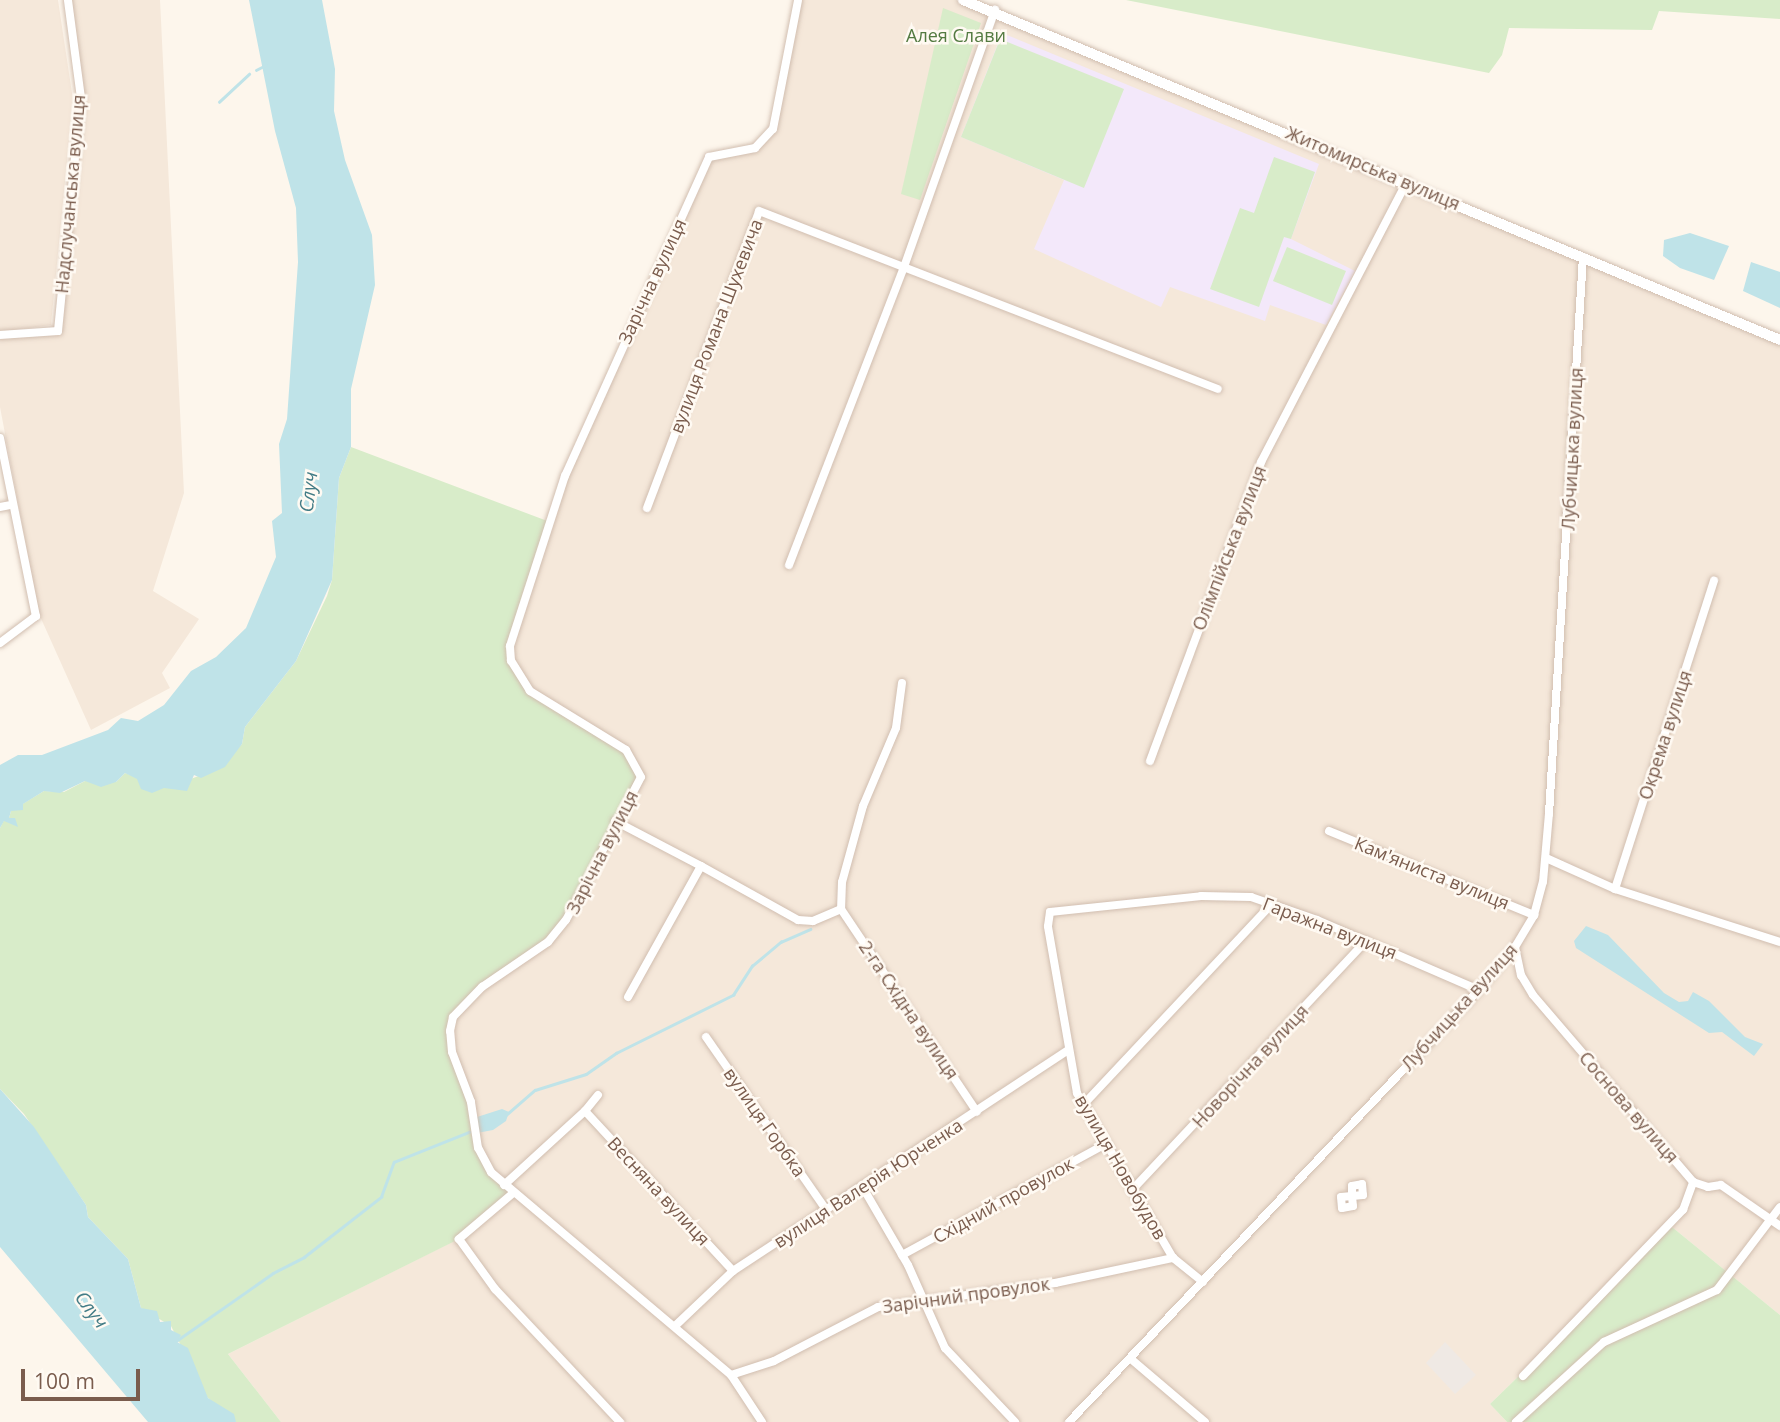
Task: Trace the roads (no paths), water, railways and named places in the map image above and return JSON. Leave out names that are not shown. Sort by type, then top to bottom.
[{"type":"main road","name":"Житомирська вулиця","points":[[963,0],[995,10],[1780,340]]},
{"type":"street","name":"Надслучанська вулиця","points":[[0,335],[58,331],[81,98],[68,0]]},
{"type":"street","name":"Зарічна вулиця","points":[[762,1422],[731,1375],[504,1185],[478,1149],[471,1102],[452,1052],[453,1017],[497,975],[548,942],[566,920],[615,821],[641,777],[626,750],[530,691],[511,661],[510,646],[565,476],[709,157],[755,148],[772,128],[798,0]]},
{"type":"street","points":[[789,565],[904,267],[995,10]]},
{"type":"street","name":"Олімпійська вулиця","points":[[1150,761],[1261,462],[1322,340],[1407,182]]},
{"type":"street","name":"вулиця Романа Шухевича","points":[[647,508],[759,211],[1218,389]]},
{"type":"street","name":"Лубчицька вулиця","points":[[1069,1422],[1479,989],[1515,947],[1534,915],[1546,858],[1583,257]]},
{"type":"street","points":[[0,438],[10,505],[36,616],[0,643]]},
{"type":"street","points":[[0,507],[10,505]]},
{"type":"street","name":"Окрема вулиця","points":[[1615,890],[1714,580]]},
{"type":"street","points":[[615,821],[798,919],[813,921],[841,909],[842,882],[863,806],[896,728],[902,683]]},
{"type":"street","name":"Кам'яниста вулиця","points":[[1329,831],[1534,915]]},
{"type":"street","points":[[1546,858],[1615,890],[1780,942]]},
{"type":"street","points":[[628,997],[701,866]]},
{"type":"street","name":"Гаражна вулиця","points":[[1050,912],[1226,895],[1272,904],[1479,989]]},
{"type":"street","points":[[1083,1105],[1272,904]]},
{"type":"street","name":"2-га Східна вулиця","points":[[841,909],[977,1112]]},
{"type":"street","name":"вулиця Новобудов","points":[[1050,912],[1048,926],[1069,1050],[1083,1105],[1172,1258],[1203,1282]]},
{"type":"street","name":"Новорічна вулиця","points":[[1132,1190],[1366,941]]},
{"type":"street","name":"Соснова вулиця","points":[[1515,947],[1521,975],[1533,995],[1693,1182]]},
{"type":"street","name":"вулиця Горбка","points":[[706,1037],[825,1208]]},
{"type":"street","name":"вулиця Валерія Юрченка","points":[[675,1326],[733,1271],[1069,1050]]},
{"type":"street","points":[[504,1185],[585,1111],[598,1095]]},
{"type":"street","name":"Весняна вулиця","points":[[585,1111],[733,1271]]},
{"type":"street","name":"Східний провулок","points":[[902,1255],[1104,1144]]},
{"type":"street","points":[[1523,1376],[1683,1210],[1693,1182],[1709,1187],[1721,1185],[1780,1226]]},
{"type":"street","points":[[862,1186],[902,1255],[945,1348],[1015,1422]]},
{"type":"street","points":[[512,1194],[458,1239],[495,1289],[620,1422]]},
{"type":"street","points":[[1516,1422],[1604,1342],[1717,1290],[1780,1207]]},
{"type":"street","name":"Зарічний провулок","points":[[731,1375],[774,1361],[853,1317],[922,1299],[1055,1283],[1172,1258]]},
{"type":"street","points":[[1131,1359],[1205,1422]]},
{"type":"water","name":"Случ","points":[[249,0],[322,0],[335,69],[334,111],[345,160],[372,235],[375,285],[351,389],[351,447],[339,478],[332,580],[296,661],[245,727],[242,744],[225,767],[201,778],[194,775],[187,791],[164,788],[152,793],[141,789],[137,779],[125,773],[116,782],[101,787],[85,781],[60,793],[44,791],[23,804],[23,810],[11,811],[9,818],[15,818],[18,827],[4,821],[0,828],[0,765],[18,755],[42,755],[108,730],[121,718],[138,721],[164,705],[191,671],[216,657],[246,628],[276,557],[272,521],[282,513],[279,444],[287,419],[298,262],[296,208],[275,131]]},
{"type":"water","points":[[1690,233],[1729,246],[1714,280],[1680,268],[1663,256],[1664,240]]},
{"type":"water","points":[[1751,262],[1780,272],[1780,308],[1743,291]]},
{"type":"water","points":[[1586,926],[1608,935],[1664,993],[1679,1002],[1688,1001],[1693,992],[1709,1001],[1745,1037],[1763,1044],[1754,1056],[1722,1032],[1709,1033],[1576,948],[1574,941]]},
{"type":"water","name":"Случ","points":[[0,1089],[34,1127],[86,1205],[88,1217],[128,1259],[141,1308],[157,1311],[160,1322],[171,1321],[171,1330],[181,1335],[177,1342],[188,1348],[208,1398],[234,1414],[236,1422],[148,1422],[0,1247]]},
{"type":"water","points":[[502,1109],[509,1112],[506,1121],[493,1130],[477,1133],[474,1118]]},
{"type":"waterway","points":[[256,70],[266,65]]},
{"type":"waterway","points":[[219,102],[249,74]]},
{"type":"waterway","points":[[506,1115],[535,1090],[586,1074],[616,1053],[733,995],[752,966],[781,942],[810,929]]},
{"type":"waterway","points":[[176,1341],[273,1273],[304,1257],[381,1197],[394,1162],[469,1132]]},
{"type":"park label","name":"Алея Слави","points":[[956,35]]}]
